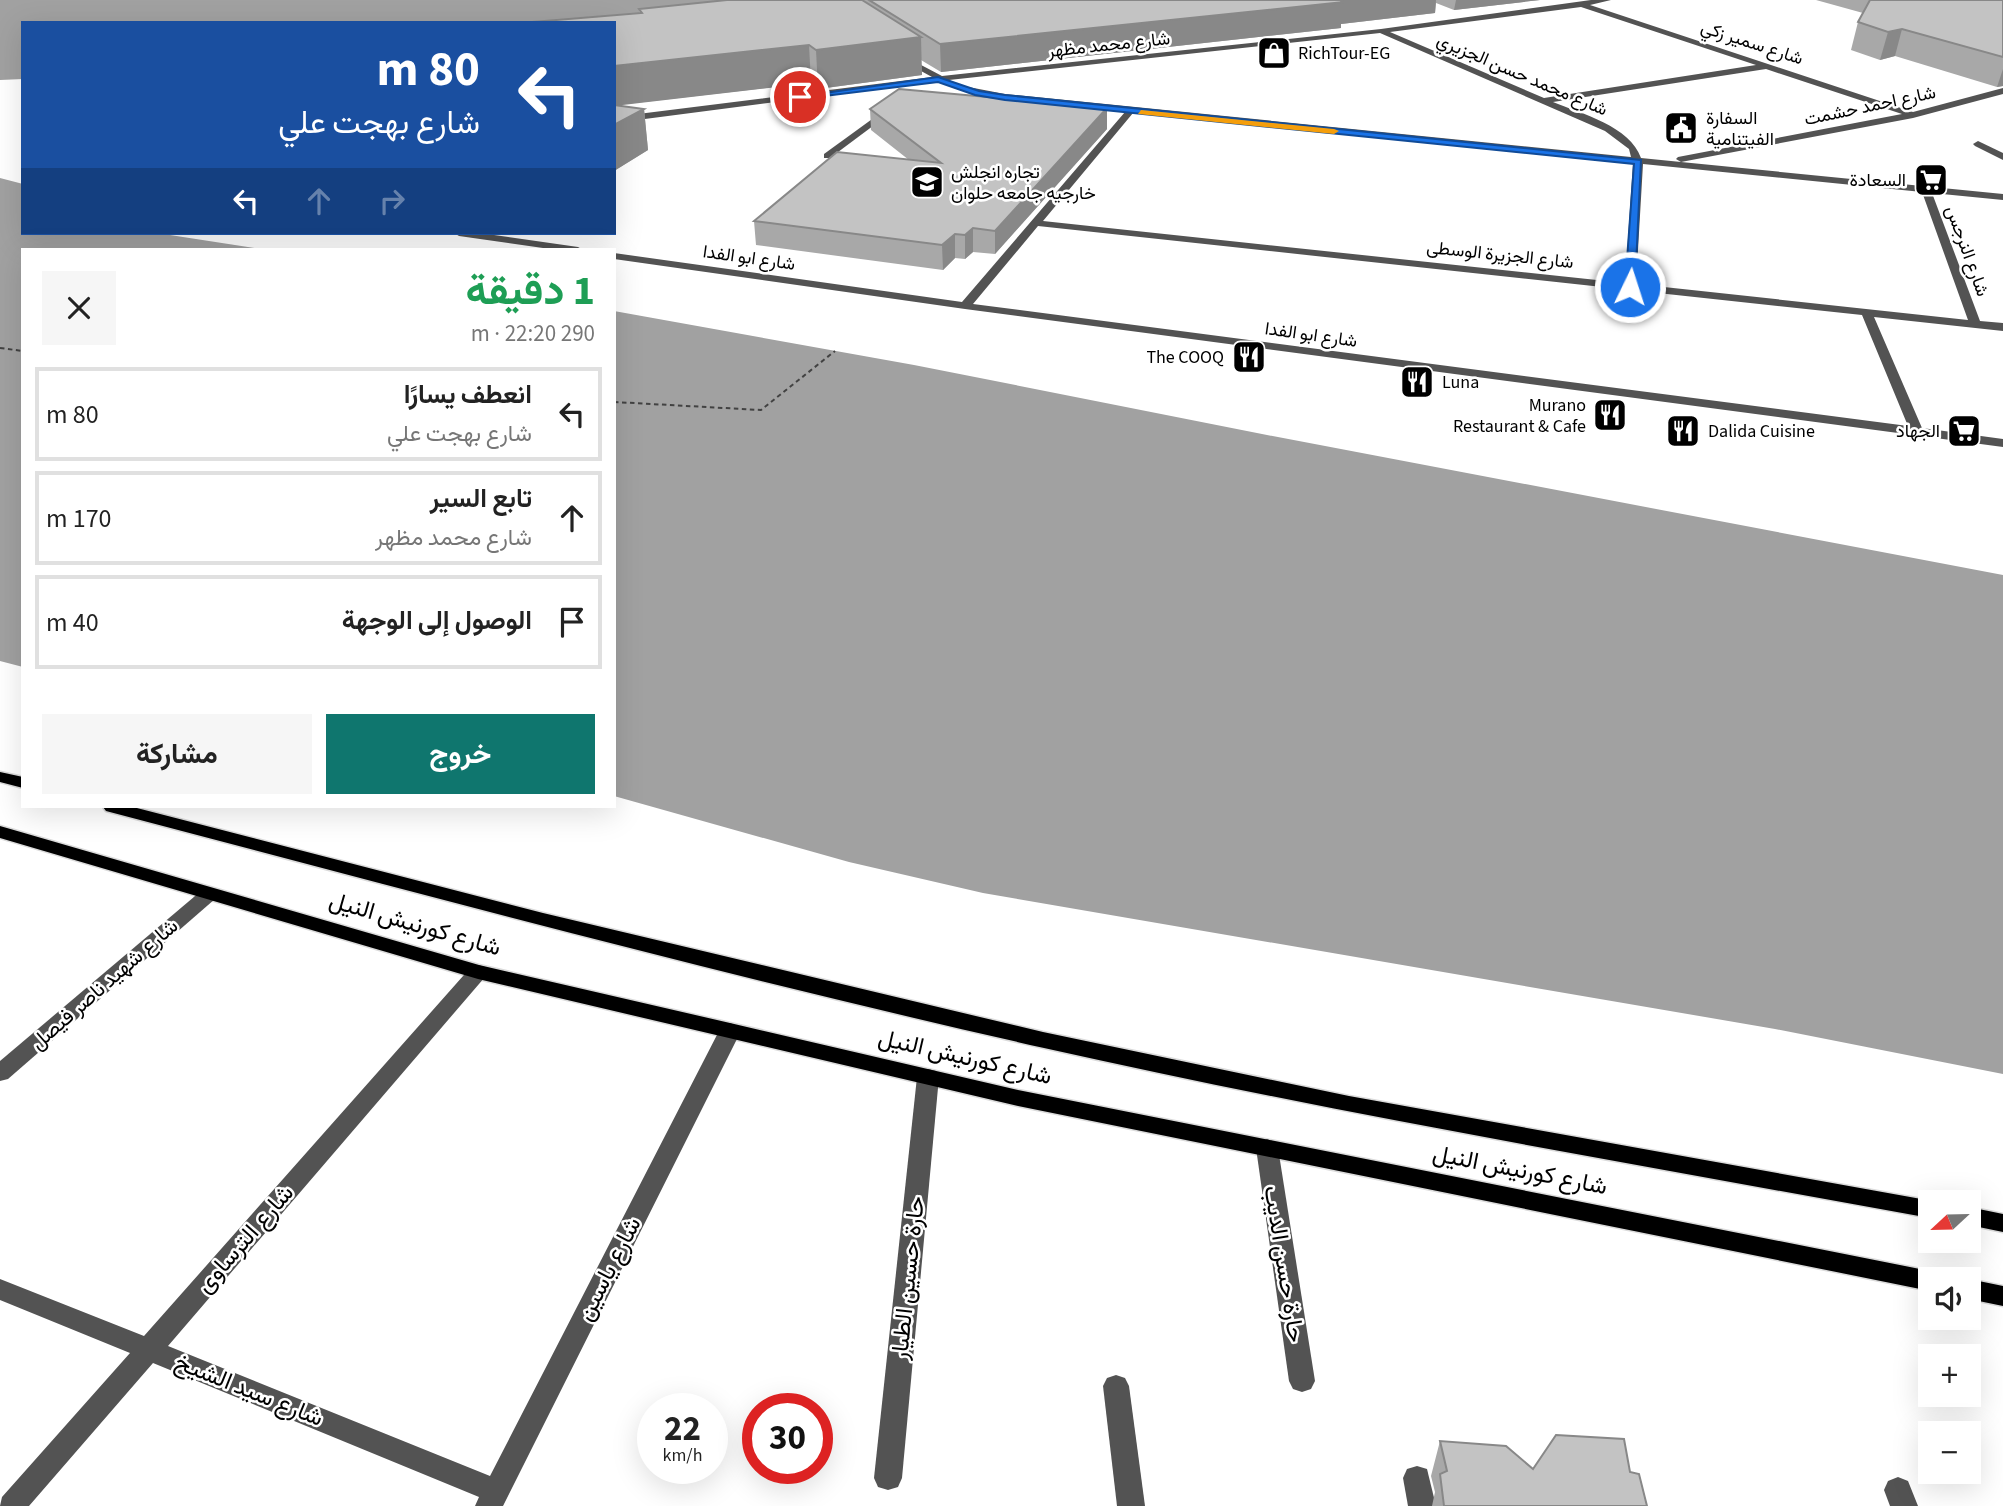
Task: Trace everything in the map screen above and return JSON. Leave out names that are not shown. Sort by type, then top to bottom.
[{"type":"main road","points":[[0,778],[21,783]]},
{"type":"main road","name":"شارع كورنيش النيل","points":[[115,808],[543,920],[1043,1040],[1349,1104],[1918,1207]]},
{"type":"main road","name":"شارع كورنيش النيل","points":[[0,832],[478,972],[730,1031],[928,1077],[1267,1148],[1918,1279]]},
{"type":"main road","points":[[1981,1218],[2003,1223]]},
{"type":"main road","points":[[1981,1291],[2003,1296]]},
{"type":"street","name":"شارع محمد مظهر","points":[[616,120],[935,80],[1381,31],[1607,0]]},
{"type":"street","name":"شارع سمير زكي","points":[[1580,4],[1913,114]]},
{"type":"street","points":[[1440,10],[1464,20]]},
{"type":"street","name":"شارع محمد حسن الجزيري","points":[[1381,31],[1619,135],[1633,148],[1638,162]]},
{"type":"street","points":[[894,51],[935,80],[977,93],[1130,111],[2003,197]]},
{"type":"street","points":[[1544,101],[1772,66]]},
{"type":"street","points":[[911,95],[935,80]]},
{"type":"street","name":"شارع احمد حشمت","points":[[1660,163],[1913,114],[2003,91]]},
{"type":"street","points":[[827,156],[901,103]]},
{"type":"street","points":[[965,306],[1130,111]]},
{"type":"street","points":[[1978,144],[2003,157]]},
{"type":"street","points":[[1630,287],[1638,162]]},
{"type":"street","name":"شارع النرجس","points":[[1926,190],[1975,324]]},
{"type":"street","name":"شارع الجزيرة الوسطى","points":[[1036,223],[2003,327]]},
{"type":"street","points":[[473,235],[564,248]]},
{"type":"street","name":"شارع ابو الفدا","points":[[616,256],[965,306],[2003,443]]},
{"type":"street","points":[[1867,313],[1917,433]]},
{"type":"street","name":"شارع شهيد ناصر فيصل","points":[[0,1073],[208,895]]},
{"type":"street","name":"شارع الترساوى","points":[[12,1506],[478,972]]},
{"type":"street","name":"شارع ياسين","points":[[493,1498],[730,1031]]},
{"type":"street","name":"حارة حسين الطيار","points":[[888,1478],[928,1077]]},
{"type":"street","name":"حارة حسن الديب","points":[[1267,1148],[1302,1381]]},
{"type":"street","name":"شارع سيد الشيخ","points":[[0,1289],[149,1349],[493,1498]]},
{"type":"street","points":[[1116,1386],[1131,1506]]},
{"type":"street","points":[[1417,1478],[1422,1506]]},
{"type":"shaded area","points":[[0,0],[798,0],[590,21],[21,21],[21,79],[0,80]]},
{"type":"shaded area","points":[[0,178],[21,183],[21,235],[170,235],[254,248],[21,248],[21,666],[0,661]]},
{"type":"shaded area","points":[[616,311],[914,365],[2003,575],[2003,1074],[1775,1029],[983,893],[849,862],[616,797]]},
{"type":"building","points":[[727,0],[862,0],[921,37],[816,50],[809,45],[616,66],[616,21],[544,21],[642,13],[639,9]]},
{"type":"building","points":[[869,0],[1340,0],[1344,2],[940,44]]},
{"type":"building","points":[[1870,0],[2003,0],[2003,57],[1902,29],[1888,32],[1858,22]]},
{"type":"building","points":[[899,89],[1107,108],[995,231],[973,228],[965,235],[955,234],[942,245],[754,221],[837,152],[941,163],[870,109]]},
{"type":"building","points":[[616,105],[644,109],[616,124]]},
{"type":"building","points":[[1556,1435],[1624,1439],[1630,1472],[1639,1474],[1647,1506],[1444,1506],[1440,1474],[1447,1471],[1440,1441],[1506,1446],[1533,1469]]},
{"type":"ferry route","points":[[0,348],[21,351]]},
{"type":"ferry route","points":[[616,402],[761,410],[835,351]]},
{"type":"slow traffic","points":[[1141,112],[1334,131]]},
{"type":"place","name":"RichTour-EG","points":[[1274,53]]},
{"type":"place","name":"السفارة الفيتنامية","points":[[1681,128]]},
{"type":"place","name":"السعادة","points":[[1931,180]]},
{"type":"place","name":"تجاره انجلش خارجيه جامعه حلوان","points":[[927,182]]},
{"type":"place","name":"The COOQ","points":[[1249,357]]},
{"type":"place","name":"Luna","points":[[1417,382]]},
{"type":"place","name":"Murano Restaurant & Cafe","points":[[1610,415]]},
{"type":"place","name":"Dalida Cuisine","points":[[1683,431]]},
{"type":"place","name":"الجهاد","points":[[1964,431]]},
{"type":"route","points":[[800,97],[938,79],[977,93],[1005,97],[1638,162],[1630,287]]}]
